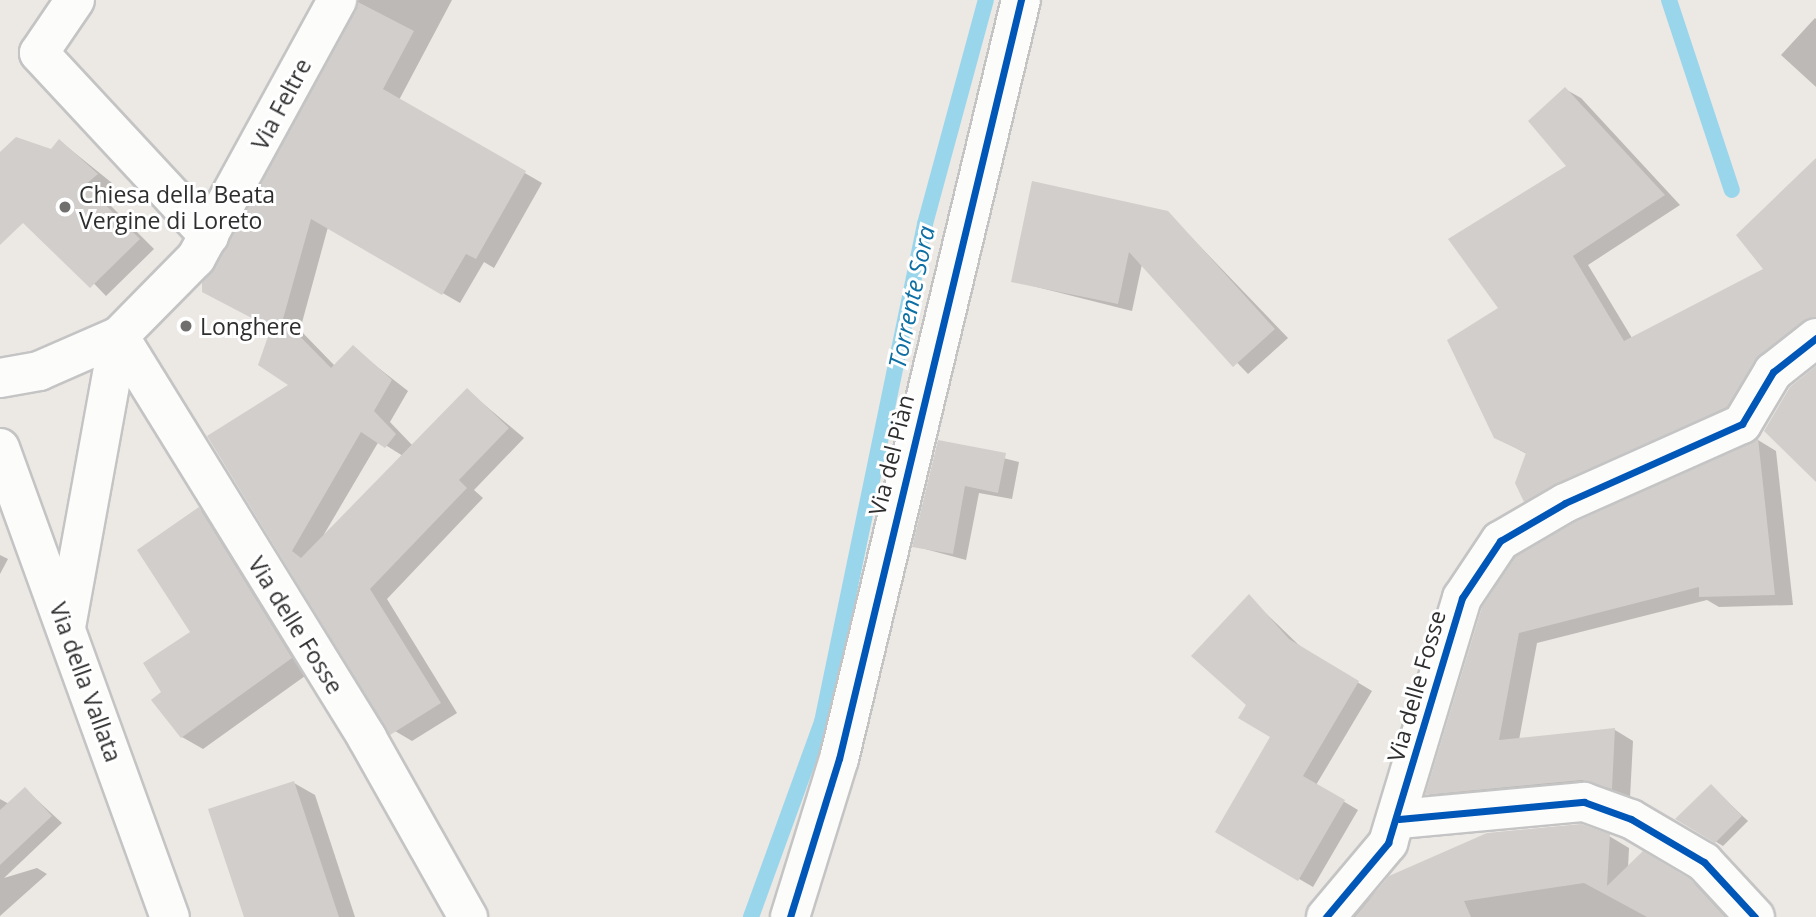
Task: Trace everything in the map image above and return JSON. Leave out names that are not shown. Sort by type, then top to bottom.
[{"type":"street","points":[[75,0],[39,53],[209,236]]},
{"type":"street","name":"Via Feltre","points":[[0,379],[39,371],[119,336],[209,236],[337,0]]},
{"type":"street","name":"Via del Piàn","points":[[790,917],[839,759],[1021,0]]},
{"type":"street","points":[[66,626],[119,336]]},
{"type":"street","name":"Via delle Fosse","points":[[119,336],[368,738],[468,917]]},
{"type":"street","name":"Via delle Fosse","points":[[1326,917],[1388,843],[1399,819],[1462,598],[1500,541],[1564,503],[1742,424],[1773,372],[1816,338]]},
{"type":"street","name":"Via della Vallata","points":[[0,448],[170,917]]},
{"type":"street","points":[[1399,819],[1584,802],[1632,819],[1704,862],[1755,917]]},
{"type":"building","points":[[358,2],[414,31],[383,89],[526,171],[476,259],[466,254],[442,295],[311,219],[283,319],[331,368],[353,345],[392,380],[374,411],[396,434],[385,448],[361,432],[292,551],[301,558],[467,388],[509,428],[459,480],[467,488],[370,589],[441,703],[390,735],[207,436],[288,385],[258,365],[271,328],[202,292],[202,283]]},
{"type":"building","points":[[1565,87],[1665,195],[1573,256],[1624,341],[1763,269],[1736,235],[1816,158],[1816,317],[1759,355],[1727,407],[1524,502],[1515,483],[1526,453],[1494,438],[1447,340],[1498,308],[1448,239],[1566,166],[1528,121]]},
{"type":"building","name":"Chiesa della Beata Vergine di Loreto","points":[[16,137],[51,149],[59,139],[98,174],[85,185],[140,239],[90,288],[23,223],[0,245],[0,152]]},
{"type":"building","points":[[1032,181],[1168,211],[1275,329],[1233,367],[1129,252],[1118,304],[1011,282]]},
{"type":"building","points":[[1816,366],[1816,482],[1764,431],[1790,387]]},
{"type":"building","points":[[1758,438],[1775,595],[1699,597],[1699,587],[1519,633],[1499,740],[1615,728],[1612,789],[1582,780],[1425,795],[1482,607],[1515,557],[1575,522]]},
{"type":"building","points":[[938,440],[1006,453],[998,493],[965,486],[953,554],[912,547]]},
{"type":"building","points":[[199,507],[292,658],[181,738],[151,700],[161,692],[143,663],[190,632],[137,550]]},
{"type":"building","points":[[1249,594],[1289,639],[1359,681],[1303,776],[1345,800],[1298,881],[1215,832],[1270,737],[1238,718],[1246,705],[1191,656]]},
{"type":"building","points":[[294,781],[339,917],[244,917],[208,809]]},
{"type":"building","points":[[1711,784],[1742,816],[1715,843],[1675,819]]},
{"type":"building","points":[[25,787],[52,816],[0,865],[0,810]]},
{"type":"building","points":[[1581,824],[1610,834],[1607,886],[1643,851],[1690,879],[1725,917],[1647,917],[1584,883],[1464,901],[1471,917],[1355,917],[1389,876],[1487,833]]},
{"type":"waterway","name":"Torrente Sora","points":[[751,917],[822,722],[925,224],[986,0]]},
{"type":"waterway","points":[[1669,0],[1732,190]]},
{"type":"cycle path","points":[[790,917],[839,759],[1021,0]]},
{"type":"cycle path","points":[[1326,917],[1388,843],[1462,598],[1500,541],[1565,503],[1742,424],[1773,372],[1816,338]]},
{"type":"cycle path","points":[[1399,819],[1584,802],[1631,819],[1704,862],[1755,917]]},
{"type":"place","name":"Chiesa della Beata Vergine di Loreto","points":[[65,207]]},
{"type":"place","name":"Longhere","points":[[186,326]]}]
